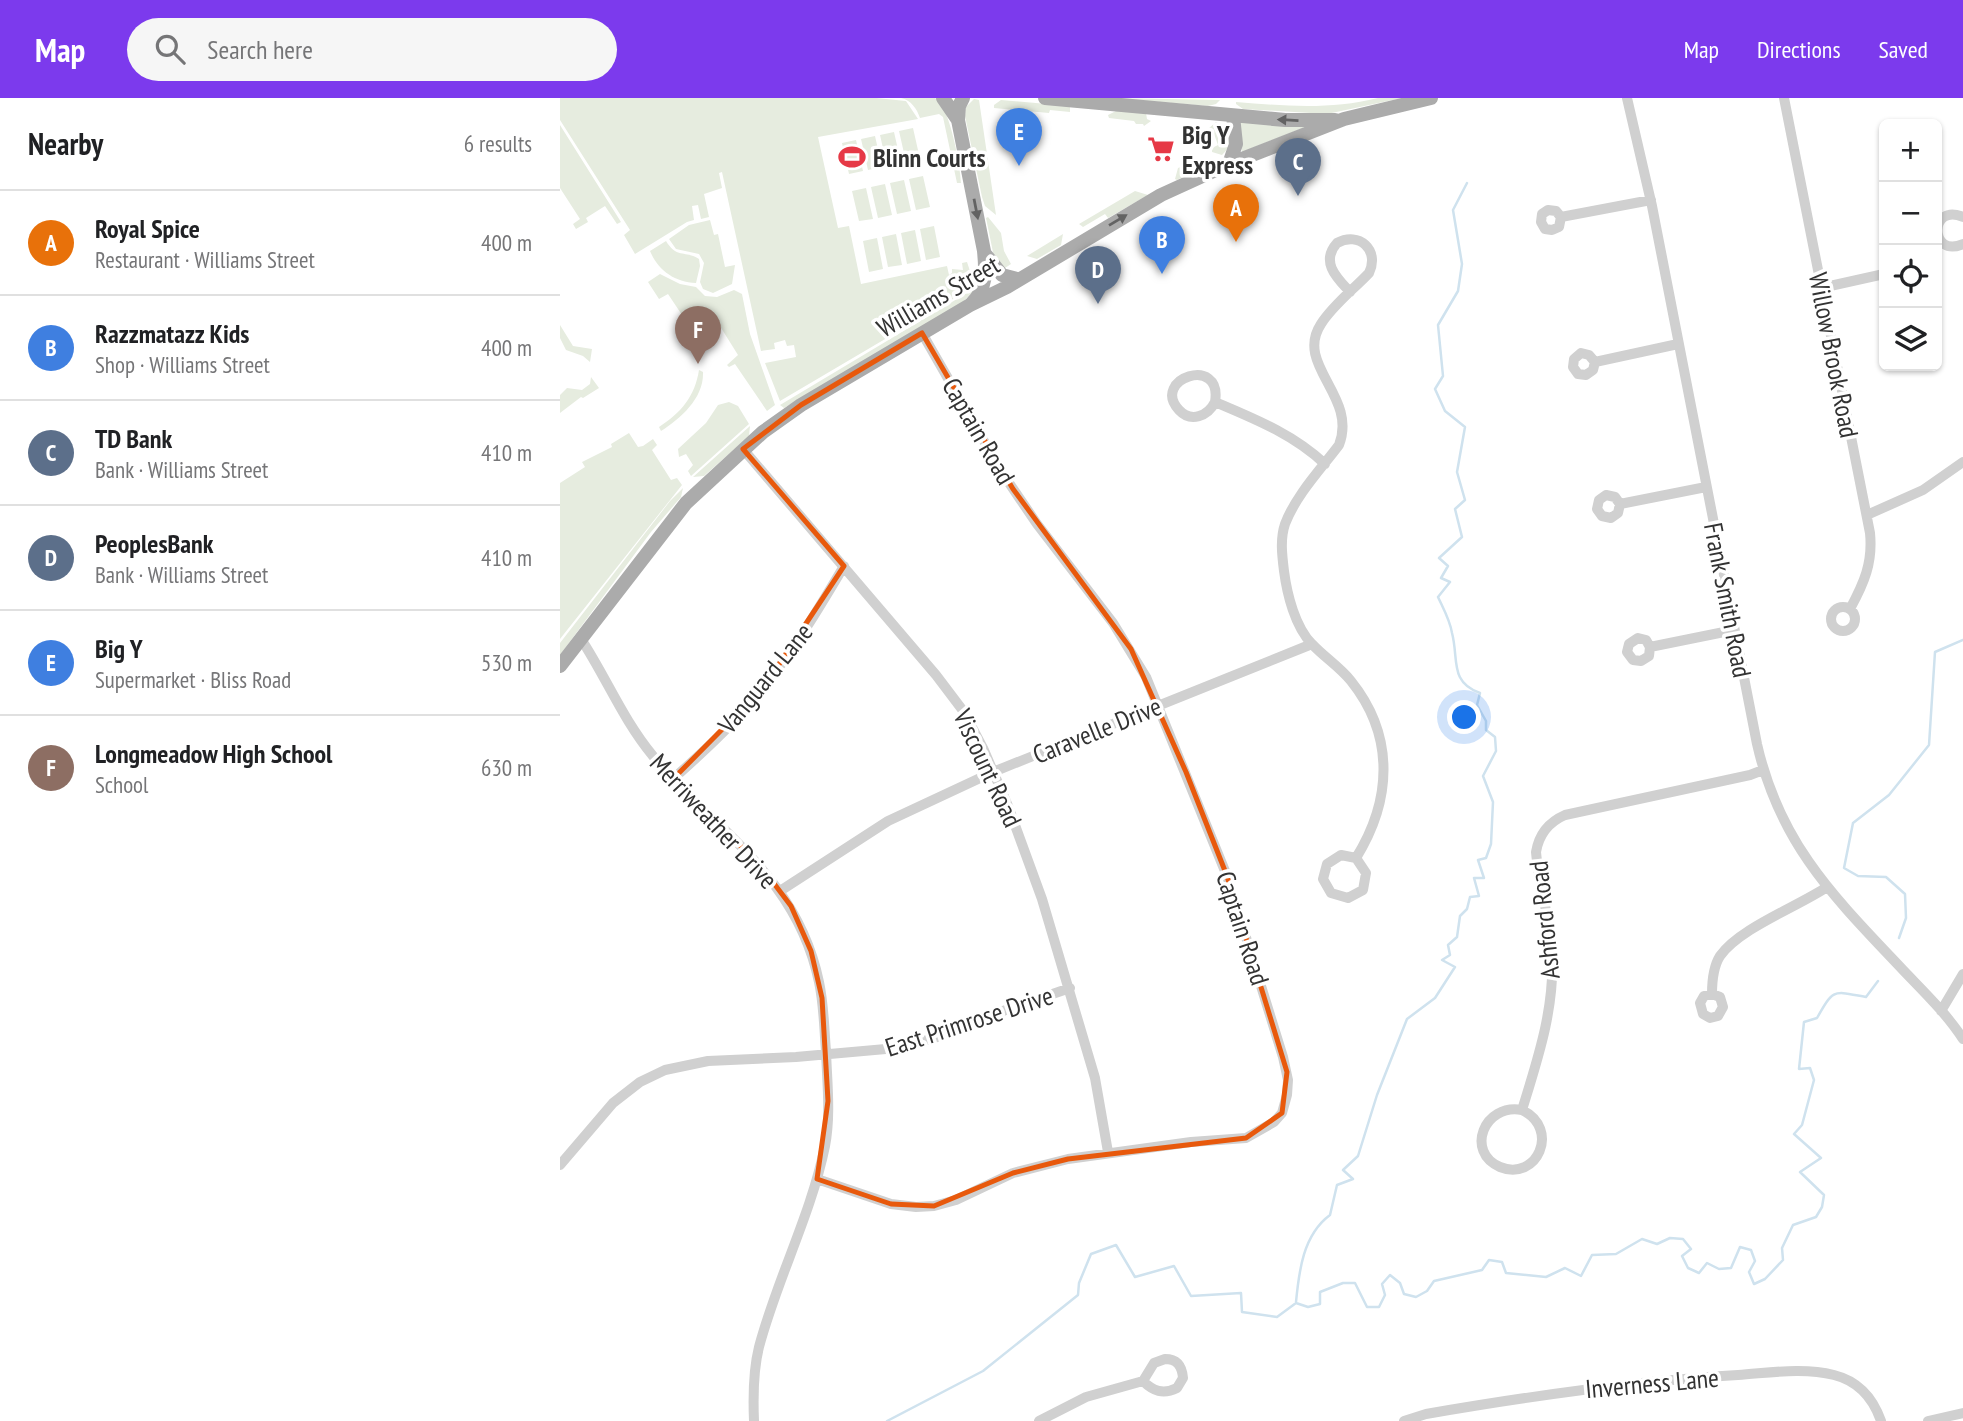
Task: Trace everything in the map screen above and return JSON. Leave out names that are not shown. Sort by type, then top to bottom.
[{"type":"main road","points":[[943,98],[958,120]]},
{"type":"main road","points":[[964,98],[959,106],[958,120],[984,251],[984,284],[978,298],[970,305]]},
{"type":"main road","points":[[1045,98],[1233,116],[1297,120],[1344,119]]},
{"type":"main road","name":"Williams Street","points":[[560,666],[685,503],[743,449],[801,405],[970,305],[987,299],[1161,195],[1229,164],[1344,119],[1431,98]]},
{"type":"main road","points":[[1229,164],[1236,144],[1233,116]]},
{"type":"main road","points":[[984,251],[999,273],[1017,279]]},
{"type":"street","name":"Frank Smith Road","points":[[1627,98],[1651,200],[1734,631],[1763,770],[1771,795],[1808,864],[1963,1039]]},
{"type":"street","name":"Willow Brook Road","points":[[1784,98],[1871,542],[1870,565],[1865,582],[1850,609]]},
{"type":"street","points":[[1561,217],[1651,200]]},
{"type":"street","points":[[1942,219],[1952,214],[1963,216]]},
{"type":"street","points":[[1350,292],[1331,270],[1329,258],[1337,243],[1353,239],[1368,246],[1373,262],[1369,273],[1321,323],[1315,352],[1319,366],[1337,398],[1344,418],[1344,428],[1339,445],[1294,505],[1282,541],[1289,597],[1305,635],[1311,644],[1349,678],[1362,695],[1372,715],[1382,747],[1384,780],[1381,803],[1368,839],[1356,858]]},
{"type":"street","points":[[1942,244],[1952,247],[1963,244]]},
{"type":"street","points":[[1821,288],[1879,275]]},
{"type":"street","name":"Captain Road","points":[[817,1179],[891,1204],[934,1206],[956,1200],[1013,1173],[1068,1159],[1108,1152],[1246,1138],[1278,1118],[1287,1095],[1288,1080],[1283,1057],[1227,876],[1159,705],[1126,642],[1037,524],[1001,471],[922,333]]},
{"type":"street","points":[[1595,362],[1678,344]]},
{"type":"street","points":[[1194,374],[1203,376],[1215,389],[1215,402],[1210,411],[1201,416],[1186,415],[1175,406],[1175,386],[1185,377],[1194,374]]},
{"type":"street","points":[[1215,402],[1287,434],[1307,447],[1325,464]]},
{"type":"street","name":"Viscount Road","points":[[743,449],[955,699],[978,736],[1008,806],[1042,898],[1095,1078],[1108,1152]]},
{"type":"street","points":[[1867,515],[1923,490],[1963,462]]},
{"type":"street","points":[[1620,504],[1706,487]]},
{"type":"street","name":"Vanguard Lane","points":[[674,778],[734,721],[764,687],[808,626],[844,566]]},
{"type":"street","points":[[1650,647],[1734,631]]},
{"type":"street","name":"Merriweather Drive","points":[[581,639],[632,728],[655,758],[751,856],[780,891],[796,916],[814,960],[822,998],[827,1132],[817,1179],[759,1348],[754,1421]]},
{"type":"street","name":"Caravelle Drive","points":[[780,891],[888,821],[993,772],[1311,644]]},
{"type":"street","name":"Ashford Road","points":[[1522,1110],[1540,1052],[1551,994],[1550,935],[1536,852],[1544,830],[1565,815],[1763,770]]},
{"type":"street","points":[[1341,855],[1356,858],[1367,873],[1363,890],[1348,898],[1331,893],[1323,879],[1327,864],[1341,855]]},
{"type":"street","points":[[1712,994],[1716,965],[1720,956],[1734,942],[1827,887]]},
{"type":"street","points":[[1941,1011],[1963,974]]},
{"type":"street","name":"East Primrose Drive","points":[[560,1165],[613,1104],[640,1082],[664,1070],[708,1061],[826,1055],[909,1045],[1070,988]]},
{"type":"street","points":[[1522,1110],[1540,1126],[1541,1150],[1525,1167],[1501,1167],[1488,1158],[1482,1144],[1484,1129],[1487,1122],[1499,1112],[1522,1110]]},
{"type":"street","name":"Inverness Lane","points":[[1404,1421],[1439,1412],[1599,1387],[1698,1377],[1809,1371],[1832,1374],[1859,1387],[1874,1405],[1881,1421]]},
{"type":"street","points":[[1039,1421],[1086,1397],[1143,1381]]},
{"type":"street","points":[[1928,1421],[1963,1413]]},
{"type":"highlighted area","points":[[922,333],[1013,489],[1131,649],[1186,772],[1227,876],[1287,1072],[1282,1113],[1246,1138],[1068,1159],[1013,1173],[934,1206],[891,1204],[817,1179],[828,1101],[822,998],[811,951],[791,906],[763,869],[674,778],[764,687],[844,566],[743,449],[801,405]]},
{"type":"shaded area","points":[[560,98],[876,98],[906,101],[918,119],[818,137],[838,228],[849,226],[861,284],[947,266],[949,275],[952,269],[963,270],[962,263],[967,262],[975,286],[780,401],[765,363],[796,357],[794,345],[787,346],[785,340],[774,343],[775,349],[761,351],[722,172],[719,173],[722,188],[704,194],[709,217],[701,219],[698,205],[692,206],[694,220],[635,254],[624,235],[630,230],[560,120]]},
{"type":"shaded area","points":[[901,98],[935,98],[940,102],[953,137],[961,183],[957,183],[943,117],[939,114],[920,118],[913,105]]},
{"type":"shaded area","points":[[1112,98],[1220,100],[1208,106]]},
{"type":"shaded area","points":[[1378,98],[1402,98],[1327,114],[1243,109],[1236,104],[1325,106]]},
{"type":"shaded area","points":[[974,99],[979,100],[996,215],[985,206],[982,197],[965,116],[966,107]]},
{"type":"shaded area","points":[[1001,100],[1070,106],[1070,112],[1050,110],[1049,113],[994,108]]},
{"type":"shaded area","points":[[1118,110],[1146,113],[1147,119],[1151,121],[1144,126],[1134,121],[1109,118],[1108,115]]},
{"type":"shaded area","points":[[1216,122],[1225,128],[1229,137],[1228,146],[1222,155],[1212,152],[1212,148],[1218,145],[1213,131],[1208,129]]},
{"type":"shaded area","points":[[1238,122],[1305,127],[1242,152]]},
{"type":"shaded area","points":[[560,125],[621,222],[617,224],[605,206],[586,218],[588,222],[576,229],[573,224],[580,219],[560,188]]},
{"type":"shaded area","name":"Blinn Courts","points":[[913,128],[920,159],[906,162],[899,131]]},
{"type":"shaded area","name":"Blinn Courts","points":[[894,132],[901,163],[887,166],[880,135]]},
{"type":"shaded area","name":"Blinn Courts","points":[[875,136],[882,167],[868,170],[861,139]]},
{"type":"shaded area","name":"Blinn Courts","points":[[856,140],[863,171],[849,174],[842,143]]},
{"type":"shaded area","points":[[1200,159],[1211,162],[1175,179],[1178,168]]},
{"type":"shaded area","name":"Blinn Courts","points":[[923,176],[930,207],[916,210],[909,179]]},
{"type":"shaded area","name":"Blinn Courts","points":[[904,180],[911,211],[897,214],[890,183]]},
{"type":"shaded area","name":"Blinn Courts","points":[[885,184],[892,215],[878,218],[871,187]]},
{"type":"shaded area","name":"Blinn Courts","points":[[866,188],[873,219],[859,221],[852,191]]},
{"type":"shaded area","points":[[1135,191],[1148,195],[1108,218],[1105,214],[1083,227],[1079,224]]},
{"type":"shaded area","points":[[988,217],[1001,233],[1004,251],[1011,264],[1002,270],[995,262],[986,218]]},
{"type":"shaded area","points":[[710,220],[714,235],[718,234],[725,267],[735,265],[732,284],[713,293],[703,289],[700,282],[704,263],[699,254],[676,249],[669,239],[689,225]]},
{"type":"shaded area","name":"Blinn Courts","points":[[934,226],[940,257],[926,260],[920,229]]},
{"type":"shaded area","name":"Blinn Courts","points":[[915,230],[921,261],[907,264],[901,233]]},
{"type":"shaded area","name":"Blinn Courts","points":[[896,234],[902,265],[888,267],[882,237]]},
{"type":"shaded area","points":[[1063,234],[1061,245],[1037,259],[1027,256]]},
{"type":"shaded area","name":"Blinn Courts","points":[[877,238],[883,269],[869,272],[863,241]]},
{"type":"shaded area","points":[[666,241],[674,250],[699,259],[696,283],[674,277],[657,264],[650,251]]},
{"type":"shaded area","points":[[660,274],[680,284],[696,287],[705,296],[717,297],[734,290],[742,294],[750,334],[775,405],[767,411],[735,364],[729,367],[727,365],[738,355],[713,315],[707,318],[702,312],[696,315],[692,309],[682,315],[668,294],[659,299],[648,282]]},
{"type":"shaded area","points":[[977,287],[962,303],[784,408],[780,405]]},
{"type":"shaded area","points":[[560,325],[573,346],[592,349],[590,362],[583,356],[566,350],[560,338]]},
{"type":"shaded area","points":[[699,370],[703,372],[702,381],[695,399],[676,420],[661,431],[659,427],[680,410],[690,396]]},
{"type":"shaded area","points":[[591,377],[599,388],[581,397],[560,413],[560,395],[567,388],[582,390],[590,384]]},
{"type":"shaded area","points":[[729,402],[738,406],[749,424],[691,476],[688,471],[693,465],[686,454],[679,457],[678,449],[706,423],[718,405]]},
{"type":"shaded area","points":[[750,426],[749,436],[704,476],[693,477]]},
{"type":"shaded area","points":[[629,433],[638,447],[653,439],[657,445],[652,450],[671,480],[677,478],[682,485],[560,639],[560,483],[585,467],[582,462],[612,447],[611,444]]},
{"type":"shaded area","points":[[683,488],[681,497],[651,532],[560,655],[560,643],[670,501]]},
{"type":"waterway","points":[[1296,1302],[1301,1266],[1308,1243],[1321,1223],[1330,1215],[1337,1185],[1353,1179],[1343,1170],[1358,1156],[1377,1095],[1407,1019],[1435,998],[1455,967],[1442,960],[1450,955],[1448,945],[1457,937],[1460,916],[1467,909],[1470,897],[1479,896],[1474,878],[1484,878],[1478,860],[1486,858],[1491,844],[1493,802],[1483,776],[1496,751],[1495,737],[1486,730],[1486,721],[1477,705],[1480,693],[1470,688],[1459,676],[1451,628],[1438,597],[1450,582],[1441,578],[1448,566],[1439,558],[1462,537],[1455,509],[1465,500],[1457,472],[1465,427],[1445,411],[1435,389],[1443,376],[1438,325],[1458,291],[1462,264],[1453,210],[1467,183]]},
{"type":"waterway","points":[[1899,938],[1906,918],[1905,894],[1886,877],[1858,876],[1844,868],[1853,823],[1889,795],[1929,745],[1935,652],[1963,640]]},
{"type":"waterway","points":[[887,1421],[983,1371],[1078,1295],[1079,1283],[1091,1254],[1116,1245],[1135,1277],[1174,1266],[1191,1296],[1241,1293],[1242,1312],[1277,1317],[1296,1303],[1308,1307],[1320,1304],[1320,1292],[1343,1283],[1355,1283],[1367,1307],[1379,1307],[1385,1295],[1382,1284],[1390,1275],[1400,1283],[1404,1294],[1416,1297],[1427,1291],[1434,1281],[1482,1270],[1489,1260],[1502,1262],[1506,1273],[1546,1277],[1565,1268],[1581,1276],[1592,1255],[1616,1254],[1642,1239],[1657,1244],[1670,1238],[1683,1239],[1691,1249],[1682,1256],[1688,1268],[1699,1273],[1707,1263],[1719,1269],[1731,1268],[1740,1247],[1751,1250],[1755,1261],[1749,1272],[1754,1284],[1765,1279],[1783,1260],[1782,1248],[1793,1225],[1816,1217],[1822,1207],[1824,1195],[1800,1172],[1821,1158],[1794,1134],[1802,1125],[1814,1080],[1810,1068],[1799,1069],[1804,1022],[1817,1018],[1827,1001],[1836,994],[1866,997],[1878,981]]},
{"type":"place","name":"Big Y Express","points":[[1161,149]]},
{"type":"place","name":"Blinn Courts","points":[[852,157]]},
{"type":"place","name":"Big Y","points":[[1019,166]]},
{"type":"place","name":"TD Bank","points":[[1298,196]]},
{"type":"place","name":"Royal Spice","points":[[1236,242]]},
{"type":"place","name":"Razzmatazz Kids","points":[[1162,274]]},
{"type":"place","name":"PeoplesBank","points":[[1098,304]]},
{"type":"place","name":"Longmeadow High School","points":[[698,364]]}]
